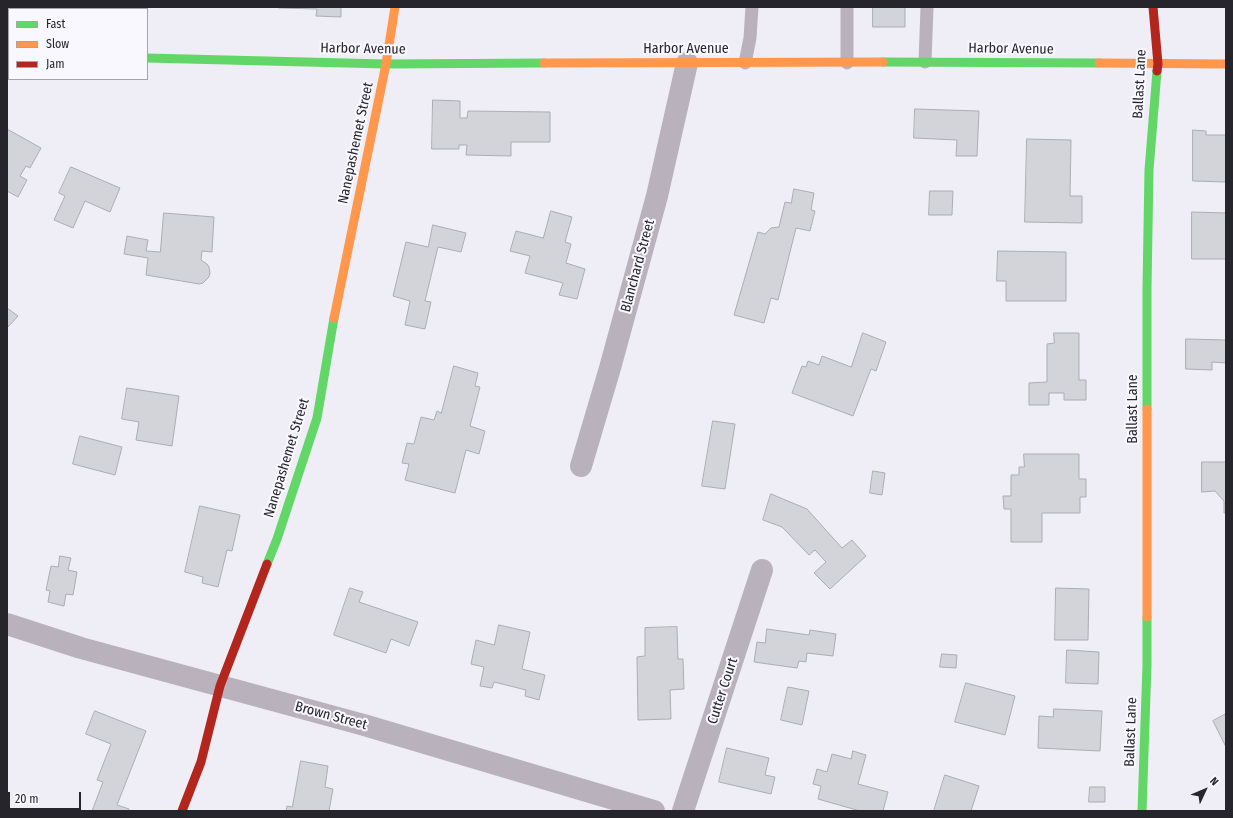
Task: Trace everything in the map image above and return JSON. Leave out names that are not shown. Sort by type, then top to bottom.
[{"type":"street","name":"Nanepashemet Street","points":[[182,811],[201,762],[220,686],[277,539],[317,418],[329,344],[386,64],[395,7]]},
{"type":"street","name":"Ballast Lane","points":[[1142,811],[1147,665],[1147,287],[1149,170],[1158,64],[1153,7]]},
{"type":"street","name":"Harbor Avenue","points":[[148,58],[386,64],[925,62],[1226,64]]},
{"type":"street","name":"Blanchard Street","points":[[582,466],[658,196],[687,63]]},
{"type":"street","name":"Cutter Court","points":[[683,811],[762,570]]},
{"type":"street","name":"Brown Street","points":[[7,624],[81,648],[372,727],[654,811]]},
{"type":"lane","points":[[745,63],[750,38],[752,7]]},
{"type":"lane","points":[[847,7],[847,63]]},
{"type":"lane","points":[[925,62],[927,7]]},
{"type":"building","points":[[279,7],[341,7],[341,17],[316,16],[317,9]]},
{"type":"building","points":[[873,7],[905,7],[905,27],[873,27]]},
{"type":"building","points":[[433,100],[460,101],[460,118],[467,118],[468,111],[550,112],[550,142],[511,142],[511,156],[466,155],[467,145],[459,145],[459,149],[432,149]]},
{"type":"building","points":[[915,109],[979,111],[977,156],[956,156],[957,140],[914,138]]},
{"type":"building","points":[[7,129],[41,148],[30,168],[26,166],[20,176],[27,180],[18,197],[7,191]]},
{"type":"building","points":[[1193,130],[1206,131],[1206,135],[1226,135],[1226,182],[1193,181]]},
{"type":"building","points":[[1027,139],[1071,140],[1070,196],[1082,196],[1082,223],[1025,222]]},
{"type":"building","points":[[71,167],[120,188],[110,212],[85,201],[73,228],[54,220],[65,196],[59,193]]},
{"type":"building","points":[[794,189],[814,193],[811,210],[815,211],[810,231],[796,228],[778,300],[771,298],[764,323],[734,315],[758,232],[765,234],[771,228],[779,227],[785,202],[791,203]]},
{"type":"building","points":[[930,191],[953,191],[952,215],[929,215]]},
{"type":"building","points":[[551,211],[572,217],[565,242],[571,244],[566,263],[585,269],[577,299],[559,295],[563,283],[525,273],[530,256],[510,251],[516,231],[543,238]]},
{"type":"building","points":[[1192,212],[1226,213],[1226,259],[1192,259]]},
{"type":"building","points":[[164,213],[214,217],[212,252],[202,251],[201,260],[207,264],[210,273],[209,277],[203,283],[199,284],[146,275],[148,258],[124,254],[127,236],[148,240],[146,251],[160,252]]},
{"type":"building","points":[[433,225],[466,233],[461,252],[438,247],[425,301],[431,302],[425,329],[405,325],[410,301],[393,296],[406,242],[428,247]]},
{"type":"building","points":[[998,251],[1066,252],[1066,301],[1006,301],[1006,281],[997,281]]},
{"type":"building","points":[[7,308],[18,316],[8,327],[7,326]]},
{"type":"building","points":[[863,333],[886,342],[876,371],[871,369],[853,416],[792,393],[802,366],[806,367],[808,361],[819,365],[822,356],[851,367]]},
{"type":"building","points":[[1054,333],[1079,333],[1079,380],[1086,380],[1086,400],[1064,400],[1064,393],[1049,393],[1049,405],[1029,405],[1029,383],[1047,382],[1047,344],[1054,343]]},
{"type":"building","points":[[1186,339],[1226,340],[1226,363],[1212,362],[1212,370],[1186,369]]},
{"type":"building","points":[[454,366],[478,373],[475,386],[480,387],[470,426],[485,431],[479,454],[466,450],[455,493],[405,480],[409,464],[402,463],[407,443],[414,444],[421,417],[434,420],[437,411],[441,413]]},
{"type":"building","points":[[127,388],[179,396],[172,446],[136,440],[139,422],[122,419]]},
{"type":"building","points":[[713,421],[735,424],[725,489],[702,486]]},
{"type":"building","points":[[80,436],[122,447],[115,475],[73,464]]},
{"type":"building","points":[[1024,454],[1079,454],[1079,479],[1086,479],[1086,497],[1080,497],[1080,513],[1042,513],[1042,542],[1011,542],[1011,509],[1004,509],[1003,496],[1011,496],[1011,475],[1019,475],[1019,467],[1024,467]]},
{"type":"building","points":[[1202,462],[1226,462],[1226,513],[1224,513],[1224,501],[1215,491],[1202,492]]},
{"type":"building","points":[[873,471],[885,473],[882,495],[870,493]]},
{"type":"building","points":[[771,494],[807,509],[842,548],[852,540],[866,556],[830,589],[814,573],[826,562],[815,550],[809,555],[782,527],[763,520]]},
{"type":"building","points":[[200,506],[240,515],[232,551],[227,550],[218,587],[202,583],[203,577],[185,572]]},
{"type":"building","points":[[60,556],[71,558],[68,570],[77,572],[73,595],[66,594],[64,606],[48,602],[50,591],[46,590],[51,566],[58,567]]},
{"type":"building","points":[[350,588],[363,592],[359,602],[418,622],[409,646],[391,639],[386,653],[334,635]]},
{"type":"building","points":[[1056,588],[1089,589],[1088,640],[1055,640]]},
{"type":"building","points":[[499,625],[530,632],[522,669],[545,675],[539,700],[525,696],[526,690],[494,682],[492,688],[480,686],[484,667],[471,664],[476,640],[494,645]]},
{"type":"building","points":[[677,627],[678,659],[683,659],[684,689],[670,690],[671,719],[638,720],[637,657],[645,656],[645,628]]},
{"type":"building","points":[[767,629],[809,635],[810,630],[836,634],[833,656],[807,653],[806,662],[799,661],[797,668],[754,662],[757,642],[765,643]]},
{"type":"building","points":[[1067,650],[1099,652],[1098,684],[1066,683]]},
{"type":"building","points":[[942,654],[957,655],[956,668],[940,667]]},
{"type":"building","points":[[966,683],[1015,696],[1005,735],[955,722]]},
{"type":"building","points":[[788,687],[809,691],[802,725],[781,720]]},
{"type":"building","points":[[1054,709],[1102,711],[1100,751],[1038,748],[1039,716],[1053,717]]},
{"type":"building","points":[[95,711],[146,731],[117,805],[129,809],[128,811],[92,811],[103,782],[97,780],[111,744],[86,734]]},
{"type":"building","points":[[1226,714],[1226,747],[1213,721]]},
{"type":"building","points":[[727,748],[769,758],[765,775],[775,777],[771,794],[719,782]]},
{"type":"building","points":[[853,751],[866,755],[858,784],[888,792],[883,811],[860,811],[818,799],[821,786],[813,784],[817,769],[827,772],[832,754],[851,759]]},
{"type":"building","points":[[301,761],[328,766],[325,787],[333,789],[329,811],[286,811],[287,806],[292,807]]},
{"type":"building","points":[[945,775],[979,786],[971,811],[934,811]]},
{"type":"building","points":[[1090,787],[1105,787],[1105,802],[1089,802]]},
{"type":"traffic: fast","points":[[148,58],[386,64],[544,63]]},
{"type":"traffic: fast","points":[[883,62],[1099,63]]},
{"type":"traffic: fast","points":[[1147,409],[1149,170],[1157,71]]},
{"type":"traffic: fast","points":[[267,564],[277,539],[317,418],[334,318]]},
{"type":"traffic: fast","points":[[1142,811],[1147,665],[1147,617]]},
{"type":"traffic: slow","points":[[334,318],[386,64],[395,7]]},
{"type":"traffic: slow","points":[[544,63],[883,62]]},
{"type":"traffic: slow","points":[[1099,63],[1226,64]]},
{"type":"traffic: slow","points":[[1147,409],[1147,617]]},
{"type":"traffic: jam","points":[[1153,7],[1158,64],[1157,71]]},
{"type":"traffic: jam","points":[[182,811],[201,762],[220,686],[267,564]]}]
